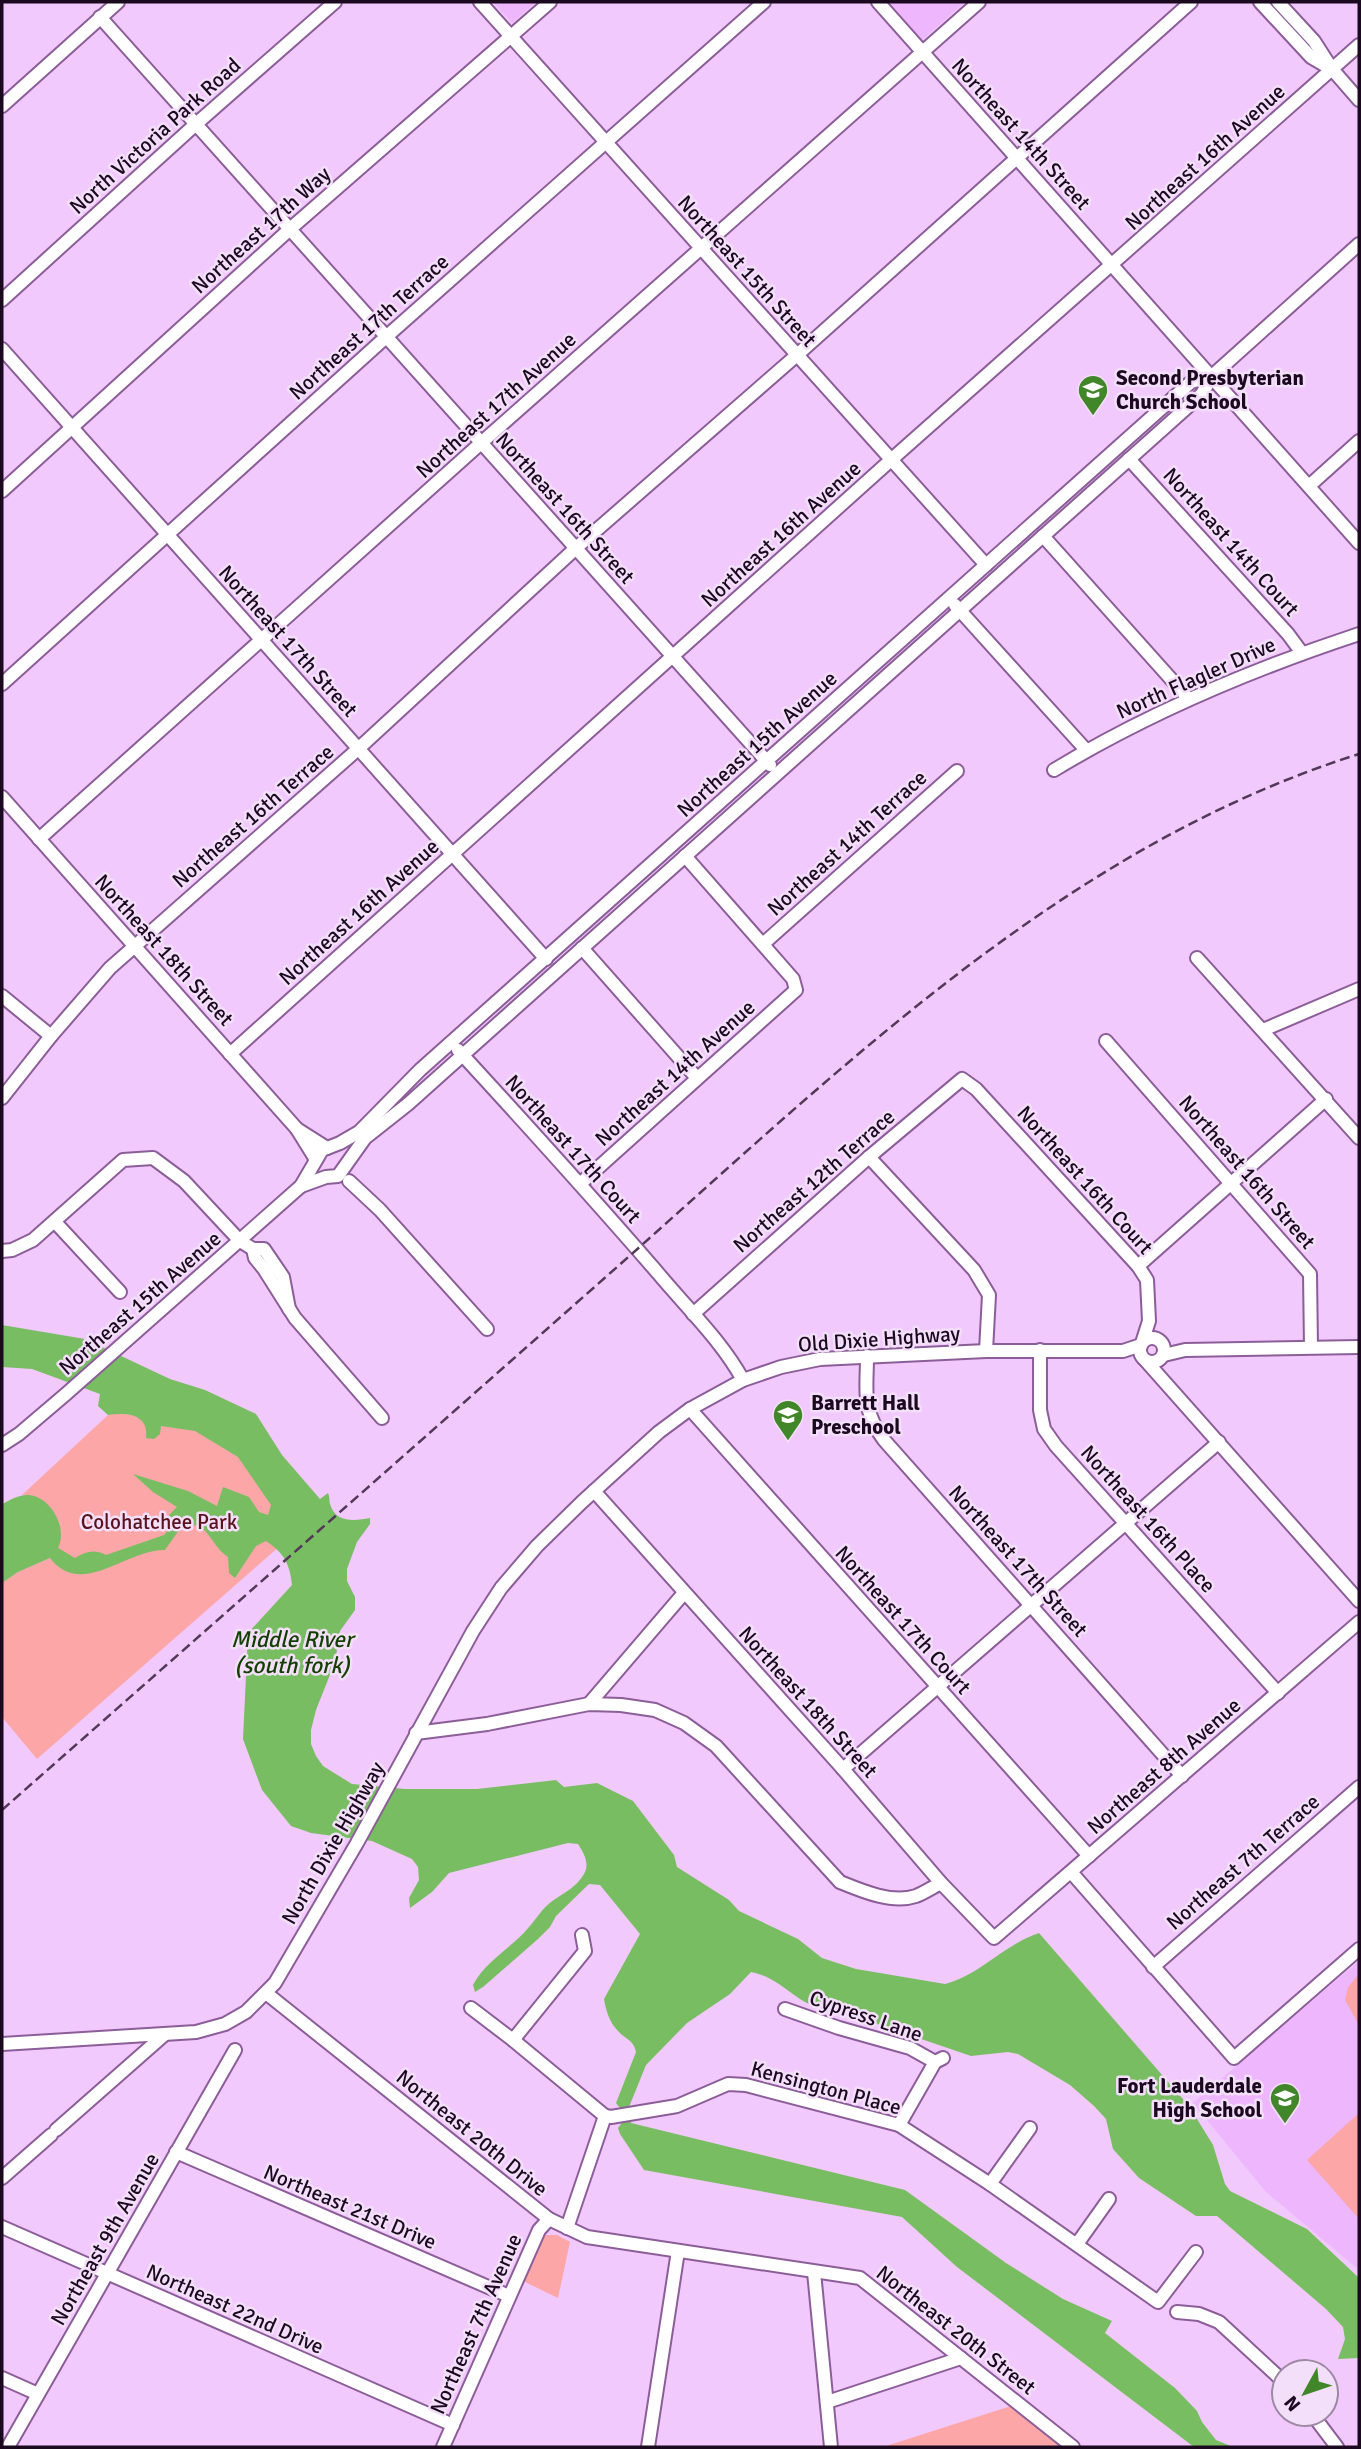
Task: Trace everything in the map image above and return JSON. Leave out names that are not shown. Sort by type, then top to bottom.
[{"type":"street","points":[[2,106],[118,2]]},
{"type":"street","name":"North Victoria Park Road","points":[[2,300],[335,2]]},
{"type":"street","name":"Northeast 15th Street","points":[[481,2],[986,565]]},
{"type":"street","name":"Northeast 17th Way","points":[[2,491],[290,229],[550,2]]},
{"type":"street","name":"Northeast 17th Terrace","points":[[2,684],[386,337],[764,2]]},
{"type":"street","name":"Northeast 14th Street","points":[[878,2],[1359,543]]},
{"type":"street","name":"Northeast 17th Avenue","points":[[39,839],[979,2]]},
{"type":"street","name":"Northeast 16th Terrace","points":[[2,1098],[110,968],[358,749],[576,548],[797,355],[1191,2]]},
{"type":"street","points":[[1260,2],[1311,57],[1332,69]]},
{"type":"street","points":[[1278,2],[1314,41],[1332,69],[1359,100]]},
{"type":"street","name":"Northeast 16th Street","points":[[100,17],[777,773]]},
{"type":"street","name":"Northeast 16th Avenue","points":[[230,1054],[892,459],[1359,45]]},
{"type":"street","name":"Northeast 15th Avenue","points":[[345,1166],[365,1138],[408,1104],[1202,394],[1212,376],[1359,244]]},
{"type":"street","name":"Northeast 17th Street","points":[[2,349],[546,959]]},
{"type":"street","name":"Northeast 15th Avenue","points":[[329,1148],[359,1132],[451,1042],[1191,382],[1212,376]]},
{"type":"street","points":[[1309,486],[1359,441]]},
{"type":"street","name":"Northeast 14th Court","points":[[1129,459],[1288,634],[1302,653]]},
{"type":"street","points":[[1043,536],[1188,698]]},
{"type":"street","points":[[949,598],[1086,750]]},
{"type":"street","name":"North Flagler Drive","points":[[1054,770],[1086,750],[1188,698],[1302,653],[1359,634]]},
{"type":"street","name":"Northeast 14th Terrace","points":[[763,944],[957,771]]},
{"type":"street","name":"Northeast 18th Street","points":[[2,797],[297,1129],[315,1160]]},
{"type":"street","points":[[685,856],[763,944]]},
{"type":"street","name":"Northeast 14th Avenue","points":[[580,1184],[796,990],[793,978],[763,944]]},
{"type":"street","points":[[582,948],[697,1079]]},
{"type":"street","points":[[1197,958],[1359,1138]]},
{"type":"street","points":[[1263,1030],[1359,989]]},
{"type":"street","points":[[2,996],[51,1036]]},
{"type":"street","name":"Northeast 16th Street","points":[[1106,1041],[1310,1273],[1311,1347]]},
{"type":"street","name":"Northeast 17th Court","points":[[451,1042],[693,1314],[727,1354],[743,1380]]},
{"type":"street","name":"Northeast 12th Terrace","points":[[693,1314],[962,1079]]},
{"type":"street","name":"Northeast 16th Court","points":[[962,1079],[976,1089],[1138,1266],[1147,1280],[1149,1321],[1143,1352]]},
{"type":"street","points":[[1138,1266],[1326,1100]]},
{"type":"street","name":"Northeast 18th Street","points":[[297,1129],[329,1148]]},
{"type":"street","points":[[349,1181],[340,1151],[329,1148],[322,1150],[315,1160],[318,1171],[329,1177],[349,1181],[380,1210],[487,1329]]},
{"type":"street","points":[[870,1157],[974,1270],[989,1295],[986,1351]]},
{"type":"street","points":[[2,1251],[12,1250],[33,1240],[123,1160],[153,1158],[184,1181],[240,1241],[253,1249],[264,1250],[275,1262],[289,1297],[289,1309],[382,1418]]},
{"type":"street","name":"Northeast 15th Avenue","points":[[2,1445],[66,1394],[301,1186],[315,1160]]},
{"type":"street","points":[[329,1177],[338,1176],[345,1166]]},
{"type":"street","name":"Northeast 15th Avenue","points":[[301,1186],[329,1177]]},
{"type":"street","points":[[55,1222],[120,1292]]},
{"type":"street","name":"Northeast 16th Court","points":[[1149,1321],[1161,1349],[1159,1365],[1164,1380]]},
{"type":"street","points":[[1143,1352],[1149,1338],[1161,1349],[1359,1347]]},
{"type":"street","points":[[1143,1352],[1153,1363],[1161,1349]]},
{"type":"street","name":"Northeast 16th Place","points":[[1040,1350],[1040,1410],[1044,1429],[1056,1446],[1278,1693]]},
{"type":"street","name":"Old Dixie Highway","points":[[594,1491],[659,1432],[690,1409],[743,1380],[781,1367],[820,1359],[986,1351],[1143,1352]]},
{"type":"street","points":[[1143,1352],[1164,1380],[1359,1601]]},
{"type":"street","name":"Northeast 17th Street","points":[[867,1356],[867,1408],[872,1423],[884,1440],[1182,1776]]},
{"type":"street","name":"Northeast 17th Court","points":[[690,1409],[1088,1856]]},
{"type":"street","points":[[843,1769],[1219,1441]]},
{"type":"street","name":"Northeast 18th Street","points":[[594,1491],[843,1769],[941,1883],[994,1938]]},
{"type":"street","name":"North Dixie Highway","points":[[2,2044],[196,2032],[225,2024],[246,2012],[275,1983],[357,1843],[473,1631],[501,1588],[537,1546],[594,1491]]},
{"type":"street","points":[[589,1704],[684,1593]]},
{"type":"street","name":"Northeast 8th Avenue","points":[[994,1938],[1359,1622]]},
{"type":"street","points":[[416,1733],[487,1724],[589,1704],[655,1710],[684,1724],[716,1745],[840,1882],[890,1898],[914,1896],[941,1883]]},
{"type":"street","name":"Northeast 7th Terrace","points":[[1153,1967],[1359,1787]]},
{"type":"street","points":[[1071,1872],[1234,2059],[1359,1949]]},
{"type":"street","points":[[513,2040],[585,1951],[582,1935]]},
{"type":"street","name":"Northeast 20th Drive","points":[[266,1993],[549,2219],[587,2237],[678,2251]]},
{"type":"street","points":[[471,2008],[605,2116],[567,2228]]},
{"type":"street","name":"Cypress Lane","points":[[785,2009],[910,2048],[939,2060],[898,2125]]},
{"type":"street","points":[[2,2178],[163,2035]]},
{"type":"street","name":"Northeast 9th Avenue","points":[[8,2447],[235,2050]]},
{"type":"street","name":"Kensington Place","points":[[605,2116],[611,2118],[655,2111],[677,2106],[728,2084],[746,2085],[898,2125],[990,2184],[1158,2302],[1196,2252]]},
{"type":"street","points":[[990,2184],[1030,2128]]},
{"type":"street","name":"Northeast 21st Drive","points":[[176,2152],[509,2296]]},
{"type":"street","points":[[1077,2244],[1109,2199]]},
{"type":"street","name":"Northeast 7th Avenue","points":[[443,2447],[539,2230],[549,2219]]},
{"type":"street","name":"Northeast 22nd Drive","points":[[2,2227],[453,2425]]},
{"type":"street","points":[[648,2447],[678,2251]]},
{"type":"street","name":"Northeast 20th Street","points":[[678,2251],[860,2278],[1073,2447]]},
{"type":"street","points":[[814,2272],[831,2447]]},
{"type":"street","points":[[1177,2312],[1199,2314],[1219,2322],[1270,2369]]},
{"type":"street","points":[[827,2402],[961,2358]]},
{"type":"street","points":[[2,2378],[38,2394]]},
{"type":"street","points":[[1323,2428],[1337,2447]]},
{"type":"shaded area","points":[[493,2],[536,2],[512,23]]},
{"type":"shaded area","points":[[889,2],[965,2],[922,40]]},
{"type":"shaded area","name":"Fort Lauderdale High School","points":[[1359,1961],[1359,2270],[1266,2192],[1193,2103]]},
{"type":"green space","name":"Colohatchee Park","points":[[121,1413],[207,1431],[247,1450],[283,1504],[281,1545],[37,1759],[2,1717],[2,1583],[18,1572],[50,1558],[55,1514],[37,1498],[22,1495],[108,1415]]},
{"type":"green space","points":[[1359,1974],[1359,2025],[1345,2000],[1348,1987]]},
{"type":"green space","points":[[1359,2113],[1359,2219],[1307,2160]]},
{"type":"green space","points":[[544,2235],[557,2235],[570,2242],[558,2298],[523,2281]]},
{"type":"green space","points":[[1011,2406],[1063,2447],[883,2447]]},
{"type":"water","name":"Middle River (south fork)","points":[[2,1325],[85,1339],[170,1379],[205,1390],[256,1414],[282,1455],[320,1499],[328,1493],[336,1515],[352,1520],[370,1518],[370,1524],[357,1542],[347,1569],[347,1581],[355,1597],[355,1610],[340,1631],[335,1662],[311,1730],[311,1744],[323,1766],[352,1784],[405,1789],[477,1789],[556,1780],[564,1787],[597,1783],[633,1801],[674,1855],[677,1867],[729,1900],[739,1911],[798,1939],[822,1958],[856,1969],[945,1984],[970,1974],[1015,1944],[1039,1933],[1189,2106],[1213,2145],[1225,2184],[1230,2191],[1307,2229],[1359,2278],[1359,2358],[1338,2358],[1345,2339],[1343,2327],[1326,2309],[1217,2216],[1196,2216],[1139,2178],[1113,2149],[1106,2119],[1070,2085],[1018,2054],[1008,2052],[971,2056],[854,2016],[822,2010],[759,1974],[751,1972],[730,1994],[687,2023],[646,2065],[629,2107],[631,2123],[905,2190],[1006,2263],[1063,2299],[1112,2321],[1105,2333],[1175,2388],[1197,2411],[1216,2440],[1233,2447],[1195,2447],[1190,2444],[957,2267],[902,2217],[644,2170],[620,2134],[620,2108],[616,2103],[636,2052],[631,2042],[612,2024],[604,1999],[640,1934],[600,1885],[589,1884],[556,1916],[538,1939],[483,1987],[475,1992],[473,1985],[485,1968],[522,1934],[548,1905],[581,1879],[586,1870],[586,1862],[578,1844],[568,1843],[449,1873],[432,1892],[410,1908],[409,1898],[419,1880],[418,1867],[412,1859],[372,1841],[311,1833],[291,1826],[262,1790],[243,1739],[248,1633],[292,1585],[288,1565],[277,1550],[266,1541],[256,1546],[235,1578],[229,1573],[228,1557],[205,1531],[193,1524],[184,1523],[165,1550],[150,1552],[105,1569],[76,1574],[62,1569],[50,1558],[18,1572],[2,1583],[2,1504],[18,1496],[37,1497],[50,1507],[61,1532],[58,1548],[75,1558],[90,1552],[106,1555],[164,1535],[173,1524],[169,1515],[177,1507],[153,1492],[133,1474],[188,1491],[217,1506],[223,1487],[249,1497],[259,1512],[268,1515],[271,1505],[238,1457],[195,1431],[161,1426],[160,1434],[154,1439],[146,1438],[146,1430],[140,1419],[122,1414],[108,1415],[98,1406],[100,1394],[32,1369],[2,1367]]},
{"type":"railway","points":[[2,1810],[780,1122],[868,1046],[958,974],[1051,907],[1148,847],[1251,795],[1359,754]]},
{"type":"place","name":"Second Presbyterian Church School","points":[[1093,417]]},
{"type":"place","name":"Barrett Hall Preschool","points":[[788,1442]]},
{"type":"place","name":"Fort Lauderdale High School","points":[[1285,2125]]}]
